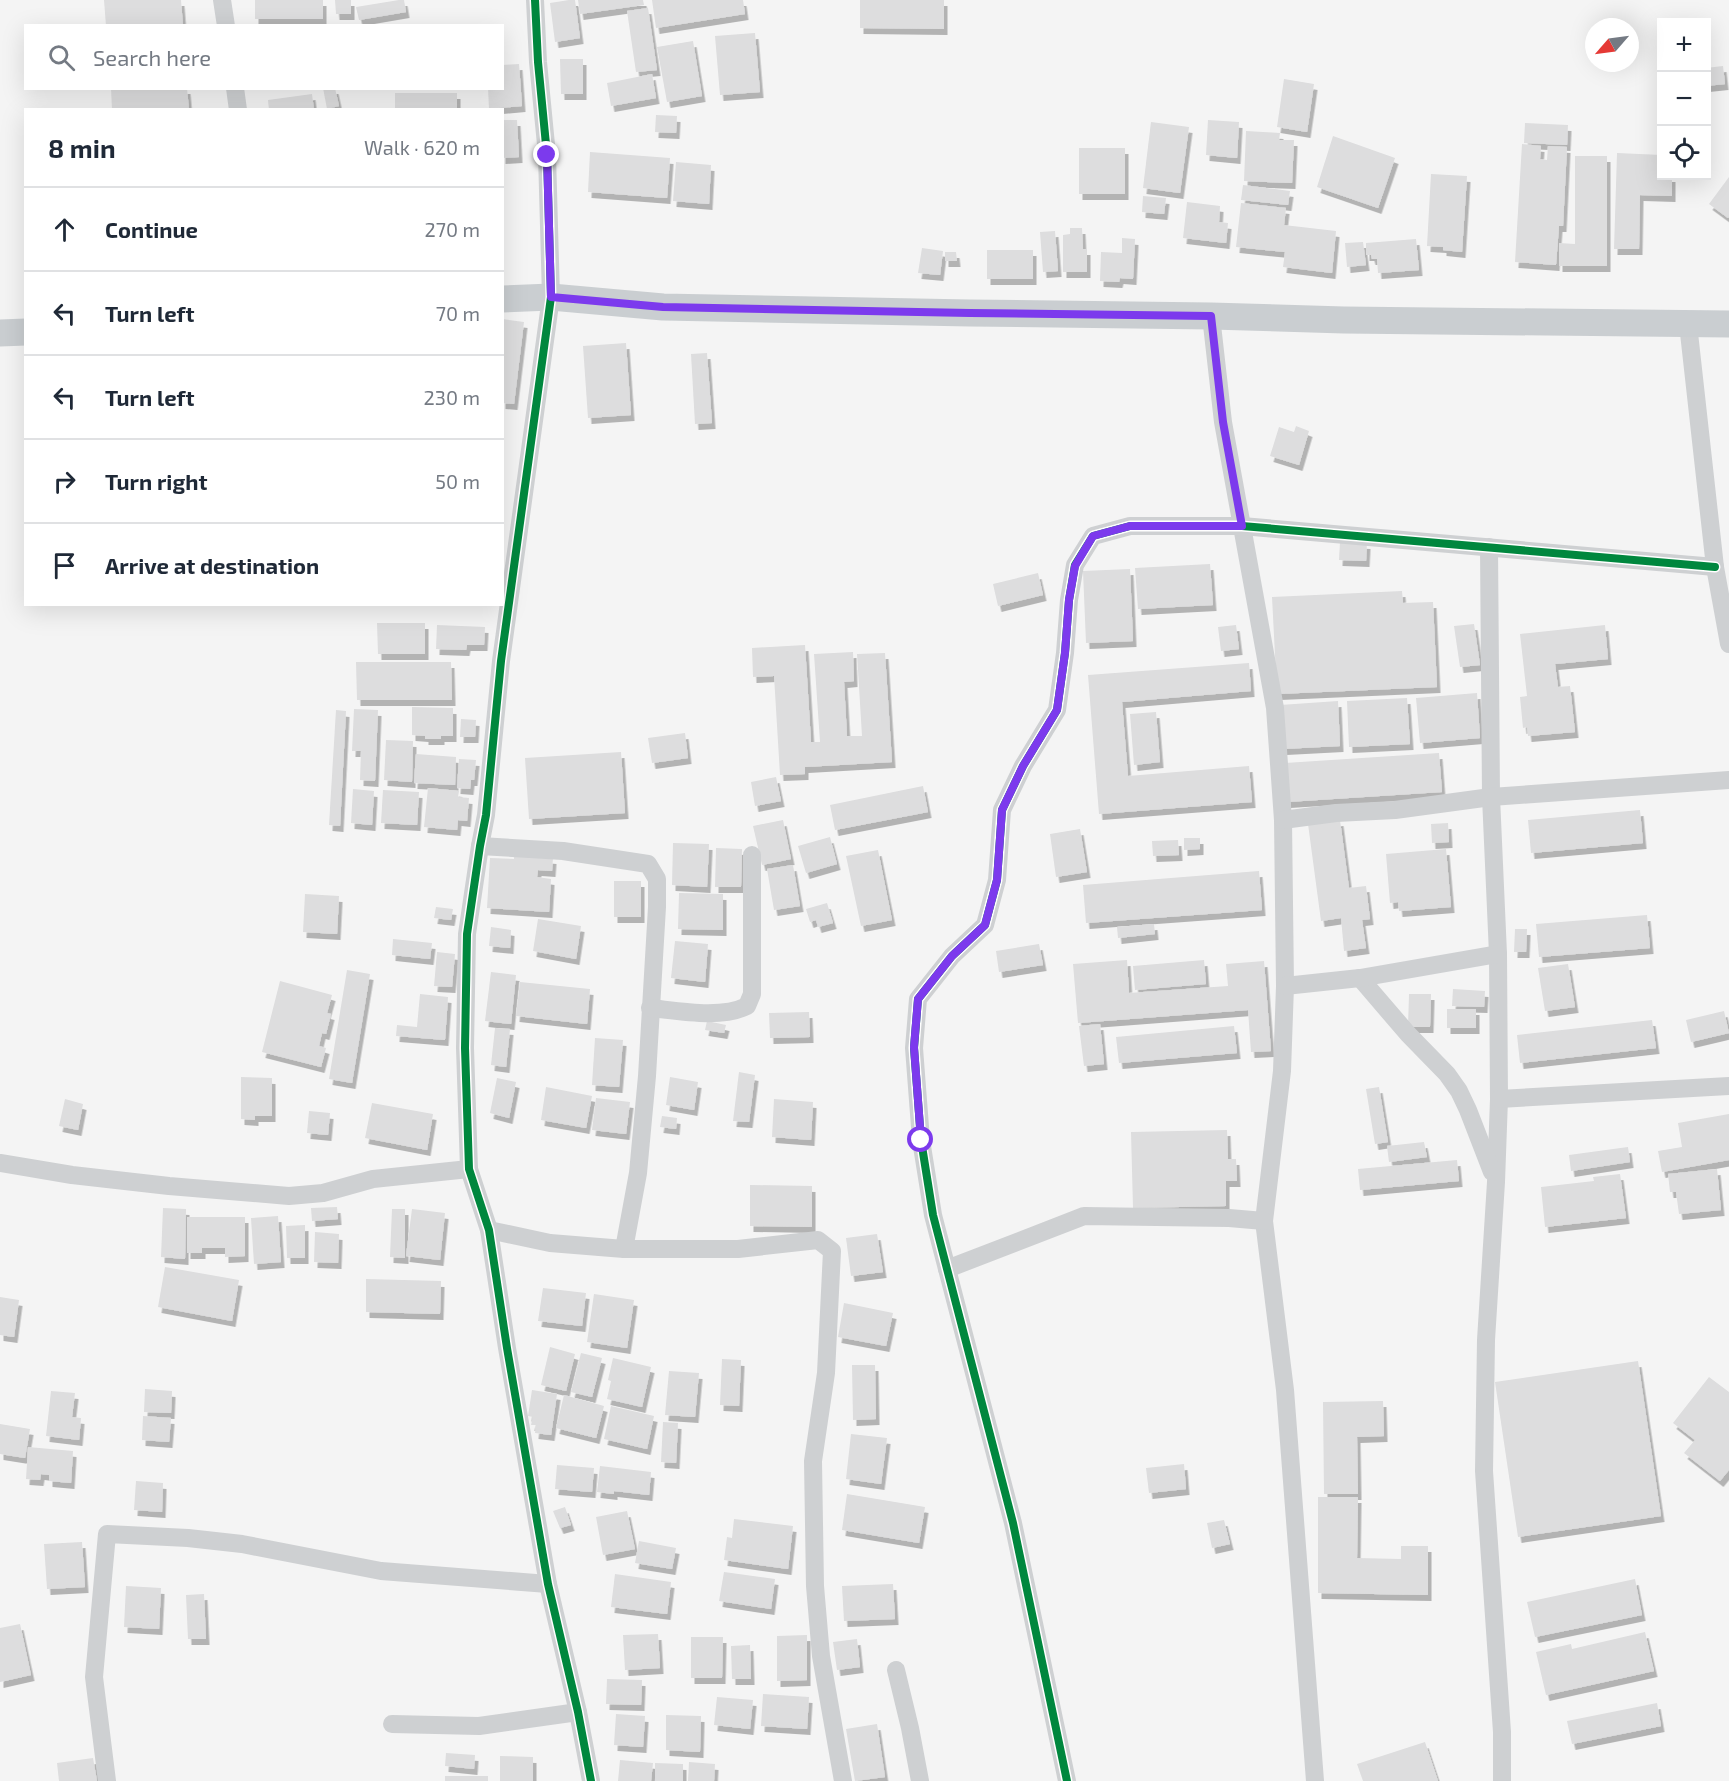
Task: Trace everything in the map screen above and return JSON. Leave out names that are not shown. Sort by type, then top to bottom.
[{"type":"main road","points":[[504,299],[551,297],[663,307],[1344,320],[1729,324]]},
{"type":"main road","points":[[0,318],[24,318]]},
{"type":"main road","points":[[0,333],[24,332]]},
{"type":"street","points":[[222,0],[225,24]]},
{"type":"street","points":[[535,0],[547,155],[551,297],[501,662],[486,815],[467,934],[465,1048],[469,1169],[489,1230],[548,1584],[578,1712],[591,1781]]},
{"type":"street","points":[[235,90],[238,108]]},
{"type":"street","points":[[1211,316],[1223,422],[1275,708],[1283,820],[1285,986],[1282,1071],[1264,1221],[1285,1390],[1315,1781]]},
{"type":"street","points":[[1688,324],[1715,567],[1729,644]]},
{"type":"street","points":[[1067,1781],[1013,1523],[933,1215],[921,1140],[914,1047],[918,999],[952,956],[985,925],[997,880],[1002,810],[1023,766],[1057,710],[1075,566],[1093,536],[1130,526],[1242,526],[1715,567]]},
{"type":"street","points":[[1489,547],[1491,796],[1498,954],[1499,1099],[1486,1340],[1484,1471],[1502,1732],[1502,1781]]},
{"type":"street","points":[[1283,820],[1336,813],[1395,810],[1491,796],[1729,780]]},
{"type":"street","points":[[480,846],[563,851],[648,864],[657,879],[647,1076],[639,1173],[624,1248]]},
{"type":"street","points":[[650,1008],[736,1012],[747,1006],[752,994],[752,855]]},
{"type":"street","points":[[1285,986],[1360,978],[1498,954]]},
{"type":"street","points":[[1360,978],[1453,1082],[1468,1110],[1496,1182]]},
{"type":"street","points":[[1499,1099],[1729,1086]]},
{"type":"street","points":[[0,1163],[147,1184],[289,1196],[323,1193],[373,1179],[469,1169]]},
{"type":"street","points":[[947,1269],[1084,1216],[1218,1217],[1264,1221]]},
{"type":"street","points":[[489,1230],[550,1243],[624,1248],[738,1248],[818,1240],[832,1251],[826,1372],[813,1461],[815,1575],[821,1656],[843,1781]]},
{"type":"street","points":[[107,1781],[94,1677],[106,1534],[188,1538],[242,1544],[381,1571],[548,1584]]},
{"type":"street","points":[[896,1670],[920,1781]]},
{"type":"street","points":[[392,1724],[479,1726],[578,1712]]},
{"type":"building","points":[[104,0],[181,0],[183,24],[106,24]]},
{"type":"building","points":[[255,0],[323,0],[323,19],[255,19]]},
{"type":"building","points":[[335,0],[351,0],[351,14],[336,14]]},
{"type":"building","points":[[404,0],[406,12],[359,20],[356,7]]},
{"type":"building","points":[[575,0],[580,38],[555,42],[550,3]]},
{"type":"building","points":[[578,0],[643,0],[644,5],[580,14]]},
{"type":"building","points":[[652,0],[743,0],[745,14],[656,28]]},
{"type":"building","points":[[860,0],[944,0],[944,29],[860,28]]},
{"type":"building","points":[[648,8],[657,70],[636,72],[627,11]]},
{"type":"building","points":[[755,33],[760,92],[720,95],[715,36]]},
{"type":"building","points":[[693,41],[702,96],[667,102],[657,47]]},
{"type":"building","points":[[560,59],[583,59],[583,94],[561,94]]},
{"type":"building","points":[[519,64],[522,106],[489,108],[488,90],[504,90],[504,65]]},
{"type":"building","points":[[1723,66],[1725,84],[1711,85],[1711,67]]},
{"type":"building","points":[[652,74],[656,98],[611,106],[607,83]]},
{"type":"building","points":[[1284,79],[1314,84],[1307,132],[1277,127]]},
{"type":"building","points":[[111,90],[187,90],[189,108],[112,108]]},
{"type":"building","points":[[323,90],[335,90],[339,106],[327,108]]},
{"type":"building","points":[[395,93],[457,93],[457,108],[395,108]]},
{"type":"building","points":[[312,94],[314,108],[269,108],[268,100]]},
{"type":"building","points":[[656,115],[677,116],[676,133],[655,132]]},
{"type":"building","points":[[504,120],[517,120],[519,157],[504,158]]},
{"type":"building","points":[[1208,120],[1239,122],[1237,158],[1206,155]]},
{"type":"building","points":[[1151,122],[1189,127],[1180,193],[1143,188]]},
{"type":"building","points":[[1525,123],[1568,125],[1567,145],[1524,143]]},
{"type":"building","points":[[1246,131],[1280,133],[1279,140],[1294,140],[1292,183],[1244,181]]},
{"type":"building","points":[[1333,136],[1395,158],[1378,208],[1317,187]]},
{"type":"building","points":[[1522,144],[1541,146],[1540,159],[1547,160],[1548,146],[1567,147],[1563,226],[1559,226],[1556,265],[1515,262]]},
{"type":"building","points":[[1079,148],[1125,148],[1125,194],[1079,194]]},
{"type":"building","points":[[590,152],[670,158],[667,198],[588,192]]},
{"type":"building","points":[[1617,153],[1657,155],[1657,180],[1672,180],[1672,196],[1640,195],[1639,249],[1614,249]]},
{"type":"building","points":[[1575,156],[1607,156],[1607,266],[1559,266],[1559,243],[1575,244]]},
{"type":"building","points":[[676,162],[711,165],[709,204],[673,201]]},
{"type":"building","points":[[1431,174],[1467,176],[1462,252],[1427,246]]},
{"type":"building","points":[[1729,177],[1729,217],[1728,218],[1709,204]]},
{"type":"building","points":[[1243,185],[1290,191],[1288,205],[1241,200]]},
{"type":"building","points":[[1143,196],[1166,198],[1164,214],[1142,212]]},
{"type":"building","points":[[1187,202],[1220,206],[1219,222],[1228,223],[1226,243],[1183,238]]},
{"type":"building","points":[[1241,203],[1286,208],[1284,225],[1336,231],[1332,273],[1283,267],[1285,252],[1236,247]]},
{"type":"building","points":[[1070,228],[1082,228],[1083,249],[1087,249],[1087,272],[1063,272],[1063,235],[1070,234]]},
{"type":"building","points":[[1055,231],[1058,271],[1043,272],[1040,232]]},
{"type":"building","points":[[1122,238],[1135,239],[1133,279],[1120,278],[1119,282],[1100,281],[1101,252],[1122,253]]},
{"type":"building","points":[[1416,239],[1419,270],[1378,273],[1377,259],[1366,255],[1366,243]]},
{"type":"building","points":[[1363,242],[1366,265],[1347,267],[1345,243]]},
{"type":"building","points":[[922,248],[943,251],[940,275],[918,273]]},
{"type":"building","points":[[987,250],[1033,250],[1033,279],[987,279]]},
{"type":"building","points":[[945,252],[956,252],[957,261],[945,261]]},
{"type":"building","points":[[504,319],[524,322],[514,404],[504,403]]},
{"type":"building","points":[[626,343],[631,415],[588,418],[583,346]]},
{"type":"building","points":[[707,353],[712,423],[695,424],[691,354]]},
{"type":"building","points":[[1296,426],[1309,431],[1299,465],[1270,456],[1279,427],[1294,432]]},
{"type":"building","points":[[1340,542],[1367,543],[1366,561],[1339,560]]},
{"type":"building","points":[[1210,564],[1213,605],[1138,609],[1135,568]]},
{"type":"building","points":[[1130,569],[1133,641],[1086,643],[1083,571]]},
{"type":"building","points":[[1038,573],[1043,595],[998,606],[993,584]]},
{"type":"building","points":[[1402,591],[1403,603],[1433,602],[1437,687],[1277,694],[1272,597]]},
{"type":"building","points":[[377,623],[425,623],[425,654],[378,654]]},
{"type":"building","points":[[1474,624],[1480,665],[1460,667],[1454,626]]},
{"type":"building","points":[[437,625],[485,627],[484,645],[467,645],[466,650],[436,649]]},
{"type":"building","points":[[1236,625],[1239,649],[1221,651],[1218,627]]},
{"type":"building","points":[[1605,625],[1608,659],[1555,664],[1558,687],[1570,686],[1575,732],[1528,736],[1527,727],[1523,728],[1520,697],[1527,696],[1520,634]]},
{"type":"building","points":[[805,645],[811,742],[820,742],[814,654],[853,652],[854,681],[844,682],[847,736],[862,736],[857,654],[885,653],[892,762],[805,767],[805,774],[780,775],[774,676],[753,677],[752,648]]},
{"type":"building","points":[[356,662],[451,662],[452,700],[357,700]]},
{"type":"building","points":[[1249,663],[1251,691],[1122,702],[1128,776],[1249,766],[1252,802],[1099,814],[1088,675]]},
{"type":"building","points":[[1477,693],[1480,738],[1420,743],[1416,698]]},
{"type":"building","points":[[1407,698],[1410,744],[1349,747],[1347,701]]},
{"type":"building","points":[[1338,701],[1340,746],[1283,749],[1280,705]]},
{"type":"building","points":[[412,707],[453,708],[453,736],[425,739],[425,736],[412,735]]},
{"type":"building","points":[[354,709],[378,710],[375,781],[360,780],[361,751],[352,751]]},
{"type":"building","points":[[336,710],[346,711],[340,826],[329,825]]},
{"type":"building","points":[[1156,712],[1160,762],[1134,765],[1130,714]]},
{"type":"building","points":[[461,719],[476,720],[475,737],[460,737]]},
{"type":"building","points":[[685,733],[688,758],[652,763],[648,738]]},
{"type":"building","points":[[386,740],[413,741],[412,782],[384,780]]},
{"type":"building","points":[[621,752],[625,813],[529,819],[525,758]]},
{"type":"building","points":[[1439,753],[1442,792],[1287,802],[1285,763]]},
{"type":"building","points":[[416,754],[456,757],[455,785],[414,783]]},
{"type":"building","points":[[459,759],[476,760],[474,780],[471,780],[470,789],[457,788]]},
{"type":"building","points":[[776,777],[781,801],[755,806],[751,782]]},
{"type":"building","points":[[923,786],[928,812],[835,830],[830,805]]},
{"type":"building","points":[[428,788],[459,791],[458,797],[469,798],[467,821],[458,820],[457,830],[424,827]]},
{"type":"building","points":[[353,789],[374,791],[372,825],[351,823]]},
{"type":"building","points":[[383,790],[419,792],[417,825],[381,823]]},
{"type":"building","points":[[1640,810],[1643,843],[1531,853],[1528,820]]},
{"type":"building","points":[[783,820],[791,859],[762,865],[753,826]]},
{"type":"building","points":[[1340,820],[1349,888],[1366,886],[1370,919],[1362,920],[1366,948],[1344,951],[1341,918],[1321,921],[1308,824]]},
{"type":"building","points":[[1448,823],[1449,842],[1432,843],[1431,824]]},
{"type":"building","points":[[1080,829],[1087,872],[1056,877],[1050,834]]},
{"type":"building","points":[[830,837],[837,864],[806,873],[798,846]]},
{"type":"building","points":[[1184,838],[1200,838],[1200,849],[1184,850]]},
{"type":"building","points":[[1178,840],[1179,855],[1153,856],[1152,841]]},
{"type":"building","points":[[673,843],[709,844],[707,887],[672,885]]},
{"type":"building","points":[[716,848],[742,849],[741,887],[715,887]]},
{"type":"building","points":[[1446,849],[1451,907],[1399,911],[1398,902],[1390,903],[1386,854]]},
{"type":"building","points":[[878,850],[892,920],[861,926],[846,856]]},
{"type":"building","points":[[514,855],[553,858],[552,871],[538,870],[537,877],[551,879],[549,912],[487,908],[490,858],[514,859]]},
{"type":"building","points":[[793,865],[800,906],[774,910],[767,869]]},
{"type":"building","points":[[1259,871],[1262,910],[1086,923],[1083,885]]},
{"type":"building","points":[[614,881],[641,881],[641,917],[614,917]]},
{"type":"building","points":[[679,893],[723,894],[723,930],[678,929]]},
{"type":"building","points":[[305,894],[339,896],[337,934],[303,932]]},
{"type":"building","points":[[827,903],[833,923],[818,927],[816,920],[810,922],[806,909]]},
{"type":"building","points":[[436,907],[453,909],[451,920],[434,918]]},
{"type":"building","points":[[1647,915],[1650,948],[1539,957],[1536,924]]},
{"type":"building","points":[[538,919],[581,926],[576,959],[533,951]]},
{"type":"building","points":[[1154,924],[1155,934],[1118,938],[1117,927]]},
{"type":"building","points":[[491,927],[511,930],[510,948],[489,946]]},
{"type":"building","points":[[1515,929],[1527,929],[1526,952],[1514,952]]},
{"type":"building","points":[[393,939],[432,943],[430,959],[392,955]]},
{"type":"building","points":[[675,941],[708,944],[705,982],[671,978]]},
{"type":"building","points":[[1039,944],[1043,965],[999,972],[996,951]]},
{"type":"building","points":[[437,952],[455,954],[452,987],[434,986]]},
{"type":"building","points":[[1127,960],[1129,993],[1228,986],[1226,964],[1264,961],[1271,1051],[1251,1052],[1248,1010],[1078,1023],[1073,964]]},
{"type":"building","points":[[1204,960],[1206,984],[1135,990],[1133,966]]},
{"type":"building","points":[[1568,964],[1575,1007],[1545,1011],[1538,968]]},
{"type":"building","points":[[347,970],[370,974],[352,1083],[329,1079]]},
{"type":"building","points":[[491,972],[516,975],[511,1024],[485,1021]]},
{"type":"building","points":[[280,981],[332,995],[327,1013],[331,1014],[326,1034],[322,1033],[319,1046],[326,1048],[321,1067],[262,1052]]},
{"type":"building","points":[[520,982],[590,989],[587,1024],[516,1016]]},
{"type":"building","points":[[1453,989],[1485,991],[1484,1007],[1452,1006]]},
{"type":"building","points":[[420,994],[448,997],[445,1040],[396,1036],[397,1025],[417,1027]]},
{"type":"building","points":[[1409,994],[1431,994],[1430,1027],[1408,1027]]},
{"type":"building","points":[[1447,1009],[1476,1009],[1476,1028],[1447,1028]]},
{"type":"building","points":[[1724,1011],[1729,1033],[1691,1042],[1686,1020]]},
{"type":"building","points":[[809,1012],[810,1037],[770,1038],[769,1013]]},
{"type":"building","points":[[1652,1020],[1656,1048],[1520,1063],[1517,1035]]},
{"type":"building","points":[[707,1021],[726,1025],[724,1033],[705,1030]]},
{"type":"building","points":[[1100,1024],[1104,1064],[1084,1066],[1079,1026]]},
{"type":"building","points":[[1234,1026],[1237,1053],[1119,1063],[1116,1037]]},
{"type":"building","points":[[495,1028],[510,1029],[506,1067],[491,1065]]},
{"type":"building","points":[[595,1038],[623,1040],[619,1087],[592,1085]]},
{"type":"building","points":[[739,1072],[755,1075],[749,1122],[733,1121]]},
{"type":"building","points":[[241,1077],[272,1078],[272,1116],[255,1116],[255,1120],[241,1119]]},
{"type":"building","points":[[670,1077],[698,1082],[694,1110],[666,1105]]},
{"type":"building","points":[[497,1078],[516,1082],[509,1118],[490,1113]]},
{"type":"building","points":[[546,1087],[592,1096],[586,1128],[541,1120]]},
{"type":"building","points":[[1379,1087],[1388,1142],[1375,1144],[1366,1089]]},
{"type":"building","points":[[596,1098],[630,1102],[626,1134],[592,1130]]},
{"type":"building","points":[[65,1099],[83,1104],[78,1130],[59,1126]]},
{"type":"building","points":[[774,1099],[813,1102],[811,1140],[772,1137]]},
{"type":"building","points":[[372,1103],[433,1114],[427,1150],[365,1138]]},
{"type":"building","points":[[309,1111],[330,1113],[328,1135],[307,1133]]},
{"type":"building","points":[[1729,1114],[1729,1160],[1662,1172],[1658,1151],[1682,1147],[1678,1123]]},
{"type":"building","points":[[662,1116],[677,1118],[676,1129],[660,1127]]},
{"type":"building","points":[[1227,1130],[1228,1159],[1236,1159],[1237,1181],[1226,1181],[1226,1206],[1133,1208],[1131,1132]]},
{"type":"building","points":[[1424,1142],[1427,1157],[1389,1162],[1387,1146]]},
{"type":"building","points":[[1628,1147],[1630,1162],[1571,1171],[1569,1155]]},
{"type":"building","points":[[1457,1160],[1459,1181],[1360,1190],[1358,1169]]},
{"type":"building","points":[[1717,1169],[1721,1210],[1679,1214],[1676,1192],[1670,1192],[1668,1174]]},
{"type":"building","points":[[1620,1174],[1626,1218],[1545,1227],[1541,1187],[1594,1181],[1593,1177]]},
{"type":"building","points":[[750,1185],[812,1186],[812,1227],[750,1226]]},
{"type":"building","points":[[337,1207],[338,1219],[312,1221],[311,1208]]},
{"type":"building","points":[[163,1208],[186,1209],[185,1259],[161,1257]]},
{"type":"building","points":[[392,1209],[405,1209],[405,1258],[390,1257]]},
{"type":"building","points":[[412,1209],[445,1213],[440,1260],[406,1256]]},
{"type":"building","points":[[278,1216],[281,1262],[254,1264],[251,1218]]},
{"type":"building","points":[[187,1217],[245,1217],[245,1256],[225,1257],[225,1248],[202,1248],[202,1253],[187,1253]]},
{"type":"building","points":[[305,1225],[305,1258],[287,1258],[286,1226]]},
{"type":"building","points":[[315,1232],[339,1234],[338,1263],[314,1262]]},
{"type":"building","points":[[877,1234],[883,1272],[851,1276],[846,1238]]},
{"type":"building","points":[[165,1267],[239,1280],[232,1321],[158,1307]]},
{"type":"building","points":[[366,1279],[441,1281],[440,1314],[366,1312]]},
{"type":"building","points":[[543,1288],[586,1293],[582,1326],[538,1321]]},
{"type":"building","points":[[594,1294],[634,1300],[627,1348],[587,1342]]},
{"type":"building","points":[[0,1297],[19,1300],[14,1337],[0,1335]]},
{"type":"building","points":[[844,1303],[893,1313],[886,1346],[838,1337]]},
{"type":"building","points":[[550,1347],[575,1354],[566,1391],[541,1385]]},
{"type":"building","points":[[581,1353],[602,1358],[592,1397],[571,1392]]},
{"type":"building","points":[[613,1358],[651,1367],[642,1407],[607,1399]]},
{"type":"building","points":[[722,1359],[741,1360],[739,1406],[720,1405]]},
{"type":"building","points":[[1638,1361],[1661,1516],[1518,1537],[1495,1382]]},
{"type":"building","points":[[852,1365],[875,1365],[876,1419],[853,1420]]},
{"type":"building","points":[[669,1371],[699,1373],[695,1417],[665,1415]]},
{"type":"building","points":[[1709,1377],[1729,1392],[1729,1470],[1720,1481],[1684,1453],[1695,1440],[1673,1423]]},
{"type":"building","points":[[145,1389],[172,1391],[171,1413],[144,1412]]},
{"type":"building","points":[[532,1390],[557,1394],[551,1435],[535,1433],[536,1425],[531,1425],[533,1417],[528,1416]]},
{"type":"building","points":[[51,1391],[75,1393],[72,1417],[81,1418],[79,1440],[46,1436]]},
{"type":"building","points":[[564,1395],[604,1406],[596,1438],[556,1428]]},
{"type":"building","points":[[1383,1401],[1384,1436],[1357,1437],[1358,1494],[1324,1494],[1323,1402]]},
{"type":"building","points":[[611,1406],[654,1416],[647,1449],[604,1439]]},
{"type":"building","points":[[143,1416],[171,1418],[169,1442],[142,1440]]},
{"type":"building","points":[[663,1422],[678,1423],[676,1463],[661,1462]]},
{"type":"building","points":[[0,1424],[30,1429],[25,1458],[0,1454]]},
{"type":"building","points":[[851,1434],[887,1438],[881,1484],[846,1479]]},
{"type":"building","points":[[28,1447],[73,1451],[71,1483],[49,1481],[49,1475],[41,1474],[40,1480],[26,1479]]},
{"type":"building","points":[[1184,1464],[1186,1489],[1149,1493],[1146,1468]]},
{"type":"building","points":[[557,1465],[594,1468],[592,1492],[555,1489]]},
{"type":"building","points":[[600,1466],[651,1472],[649,1495],[614,1491],[614,1494],[597,1492]]},
{"type":"building","points":[[136,1481],[163,1483],[162,1512],[134,1510]]},
{"type":"building","points":[[847,1494],[925,1507],[919,1543],[842,1530]]},
{"type":"building","points":[[1318,1497],[1358,1497],[1357,1558],[1401,1559],[1401,1546],[1428,1546],[1428,1595],[1318,1593]]},
{"type":"building","points":[[565,1507],[571,1525],[560,1528],[553,1511]]},
{"type":"building","points":[[627,1511],[635,1549],[603,1555],[596,1517]]},
{"type":"building","points":[[734,1519],[793,1526],[788,1569],[724,1560],[727,1537],[732,1538]]},
{"type":"building","points":[[1224,1520],[1230,1544],[1212,1548],[1207,1523]]},
{"type":"building","points":[[639,1541],[676,1548],[672,1569],[635,1563]]},
{"type":"building","points":[[82,1542],[85,1587],[47,1589],[44,1544]]},
{"type":"building","points":[[724,1572],[775,1579],[771,1609],[719,1601]]},
{"type":"building","points":[[615,1574],[671,1582],[667,1614],[611,1607]]},
{"type":"building","points":[[1635,1579],[1642,1615],[1535,1637],[1527,1602]]},
{"type":"building","points":[[893,1584],[895,1619],[844,1621],[842,1586]]},
{"type":"building","points":[[126,1586],[161,1588],[159,1629],[124,1627]]},
{"type":"building","points":[[204,1594],[206,1639],[188,1639],[186,1595]]},
{"type":"building","points":[[20,1624],[31,1675],[0,1682],[0,1628]]},
{"type":"building","points":[[1645,1632],[1654,1671],[1546,1695],[1536,1652],[1571,1644],[1572,1649]]},
{"type":"building","points":[[658,1634],[660,1668],[625,1670],[623,1635]]},
{"type":"building","points":[[807,1635],[807,1680],[777,1681],[777,1636]]},
{"type":"building","points":[[691,1637],[723,1637],[722,1678],[691,1678]]},
{"type":"building","points":[[857,1639],[860,1667],[837,1670],[833,1642]]},
{"type":"building","points":[[750,1645],[751,1679],[732,1679],[731,1646]]},
{"type":"building","points":[[607,1679],[642,1680],[641,1705],[606,1704]]},
{"type":"building","points":[[763,1694],[809,1697],[807,1729],[761,1726]]},
{"type":"building","points":[[717,1697],[753,1700],[750,1729],[714,1725]]},
{"type":"building","points":[[1657,1703],[1661,1726],[1572,1744],[1567,1721]]},
{"type":"building","points":[[616,1714],[645,1716],[643,1747],[614,1745]]},
{"type":"building","points":[[666,1715],[701,1716],[700,1752],[666,1750]]},
{"type":"building","points":[[877,1724],[885,1777],[855,1781],[846,1729]]},
{"type":"building","points":[[1425,1742],[1438,1781],[1363,1781],[1357,1764]]},
{"type":"building","points":[[446,1753],[475,1755],[474,1769],[445,1766]]},
{"type":"building","points":[[500,1756],[533,1757],[533,1781],[500,1781]]},
{"type":"building","points":[[93,1758],[97,1781],[59,1781],[57,1763]]},
{"type":"building","points":[[620,1760],[653,1763],[651,1781],[618,1781]]},
{"type":"building","points":[[689,1762],[715,1764],[714,1781],[688,1781]]},
{"type":"building","points":[[655,1763],[683,1764],[683,1781],[655,1781]]},
{"type":"building","points":[[445,1776],[488,1776],[488,1781],[445,1781]]},
{"type":"cycle path","points":[[535,0],[547,155],[551,297],[501,661],[486,815],[467,934],[465,1048],[469,1169],[489,1230],[548,1584],[578,1712],[591,1781]]},
{"type":"cycle path","points":[[1067,1781],[1013,1523],[933,1215],[921,1140],[914,1048],[918,999],[952,956],[985,925],[997,880],[1002,810],[1023,766],[1057,710],[1075,565],[1093,536],[1130,526],[1242,526],[1715,567]]},
{"type":"route","points":[[547,155],[551,297],[663,307],[1211,316],[1223,422],[1242,526],[1130,526],[1093,536],[1075,566],[1057,710],[1023,766],[1002,810],[997,880],[985,925],[952,956],[918,999],[914,1047],[921,1140]]}]
